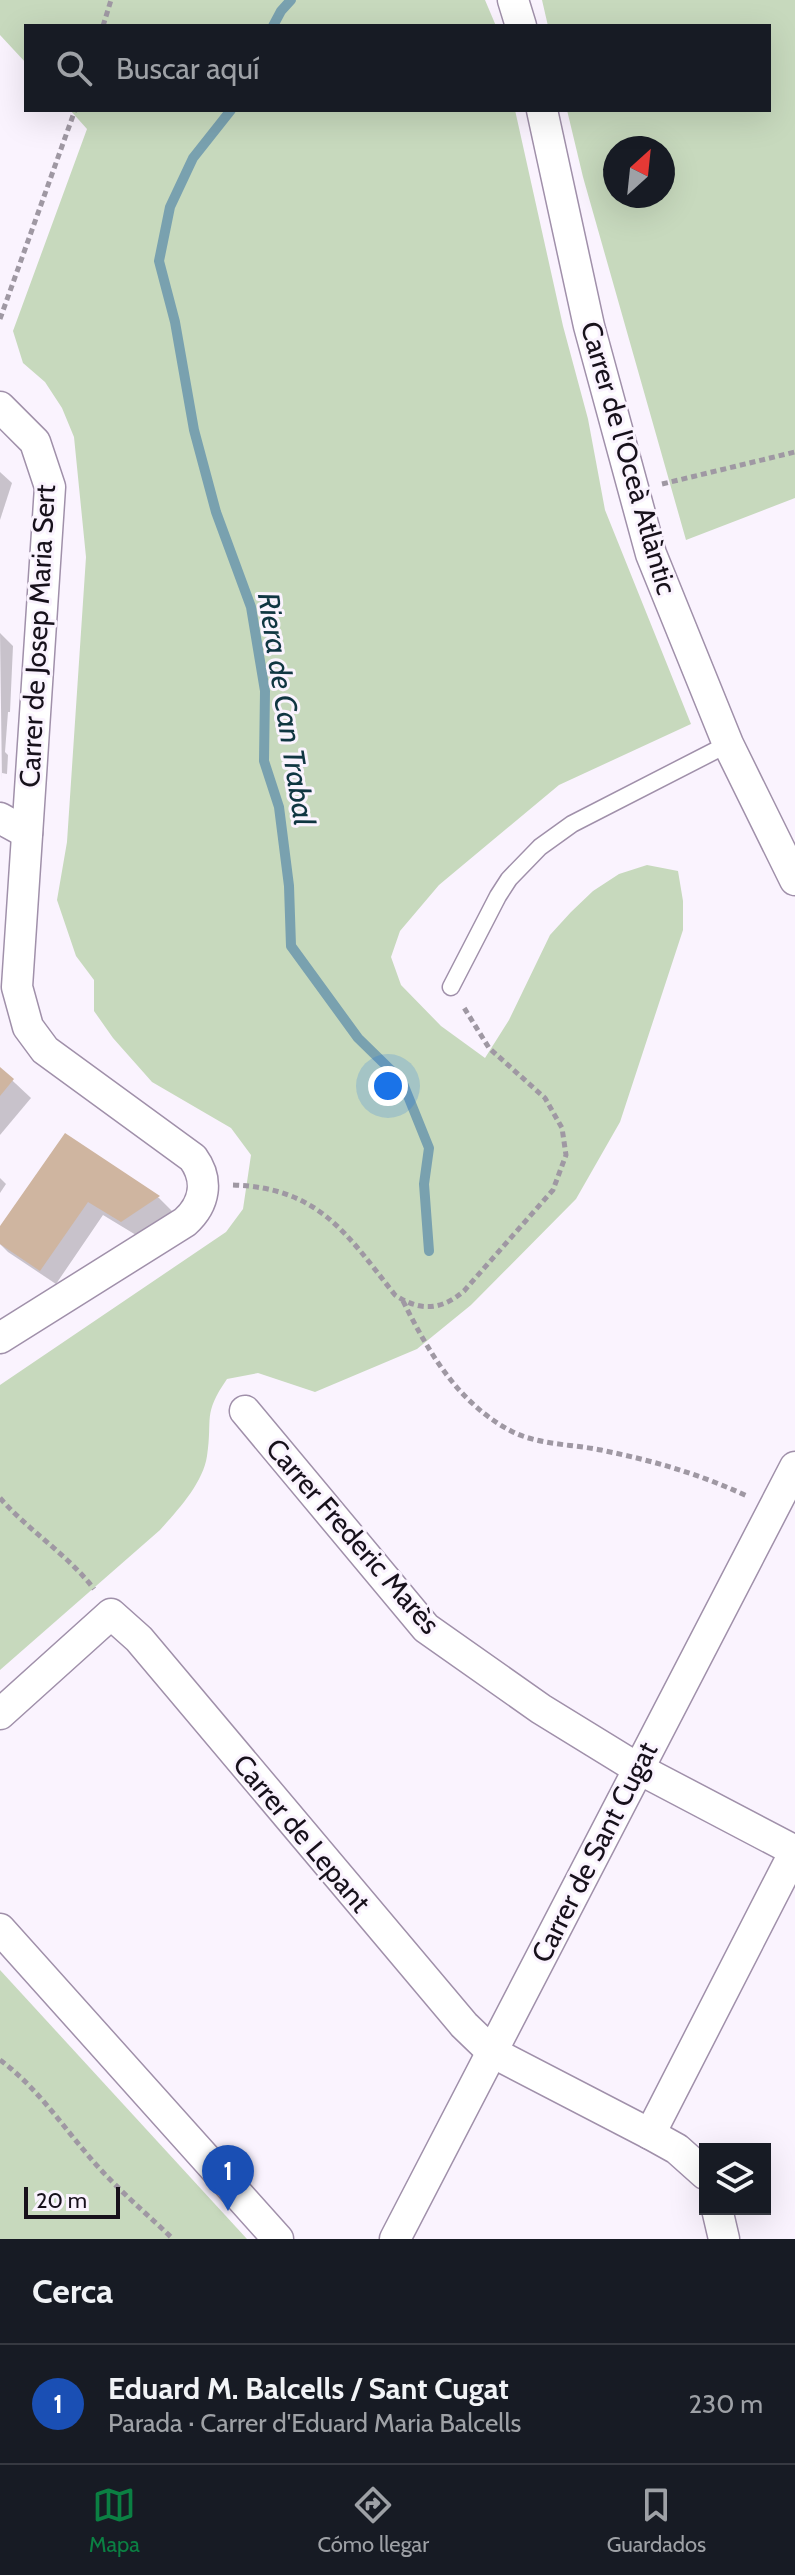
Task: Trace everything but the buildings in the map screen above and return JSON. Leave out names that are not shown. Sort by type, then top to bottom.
[{"type":"street","points":[[513,0],[520,24]]},
{"type":"street","name":"Carrer de l'Oceà Atlàntic","points":[[542,112],[589,326],[651,554],[728,744],[795,880]]},
{"type":"street","name":"Carrer de Josep Maria Sert","points":[[0,407],[35,442],[50,487],[17,987],[28,1027],[45,1050],[193,1158],[204,1185],[199,1207],[185,1222],[0,1338]]},
{"type":"street","points":[[0,818],[27,833]]},
{"type":"street","name":"Carrer Frederic Marès","points":[[245,1411],[426,1628],[541,1709],[637,1768],[795,1851]]},
{"type":"street","name":"Carrer de Sant Cugat","points":[[395,2239],[637,1768],[784,1513],[795,1467]]},
{"type":"street","points":[[0,1714],[111,1614]]},
{"type":"street","name":"Carrer de Lepant","points":[[111,1614],[139,1639],[464,2025],[492,2052]]},
{"type":"street","points":[[650,2134],[795,1851]]},
{"type":"street","points":[[0,1929],[278,2239]]},
{"type":"street","points":[[492,2052],[677,2149],[699,2169]]},
{"type":"street","points":[[718,2215],[724,2239]]},
{"type":"lane","points":[[451,987],[498,896],[509,879],[540,847],[572,824],[728,744]]},
{"type":"path","points":[[104,24],[111,0]]},
{"type":"path","points":[[0,319],[74,112]]},
{"type":"path","points":[[634,491],[795,452]]},
{"type":"path","points":[[230,1185],[271,1188],[308,1204],[345,1232],[395,1295],[403,1300],[427,1308],[444,1305],[464,1291],[553,1190],[566,1155],[562,1128],[545,1098],[489,1048],[451,987]]},
{"type":"path","points":[[228,1176],[228,1198]]},
{"type":"path","points":[[403,1300],[436,1362],[455,1387],[472,1405],[512,1432],[532,1440],[667,1464],[716,1482]]},
{"type":"path","points":[[0,1498],[13,1514],[80,1571],[111,1614]]},
{"type":"path","points":[[0,2060],[35,2093],[95,2164],[173,2239]]},
{"type":"green space","points":[[0,0],[485,0],[495,24],[24,24],[24,61],[0,35]]},
{"type":"green space","points":[[542,0],[795,0],[795,498],[686,540],[567,112],[771,112],[771,24],[548,24]]},
{"type":"green space","points":[[72,112],[515,112],[563,326],[588,419],[605,510],[691,724],[559,785],[439,885],[400,931],[391,957],[401,985],[441,1026],[485,1058],[509,1020],[550,935],[593,891],[619,874],[647,865],[678,871],[683,901],[683,930],[620,1122],[576,1199],[471,1305],[417,1349],[315,1392],[258,1373],[227,1379],[211,1409],[205,1466],[182,1505],[160,1530],[0,1670],[0,1385],[226,1232],[243,1209],[251,1155],[231,1128],[152,1082],[113,1038],[94,1011],[94,980],[76,956],[57,900],[67,842],[86,557],[74,437],[62,408],[45,382],[23,363],[13,331],[87,129]]},
{"type":"green space","points":[[0,1970],[247,2239],[0,2239]]},
{"type":"waterway","name":"Riera de Can Trabal","points":[[274,24],[291,0]]},
{"type":"waterway","name":"Riera de Can Trabal","points":[[229,112],[193,158],[170,207],[159,261],[175,322],[194,430],[216,512],[251,607],[265,691],[264,761],[279,807],[289,886],[291,946],[358,1038],[402,1081],[429,1148],[424,1184],[429,1251]]},
{"type":"place","name":"Eduard M. Balcells / Sant Cugat","points":[[228,2211]]}]
